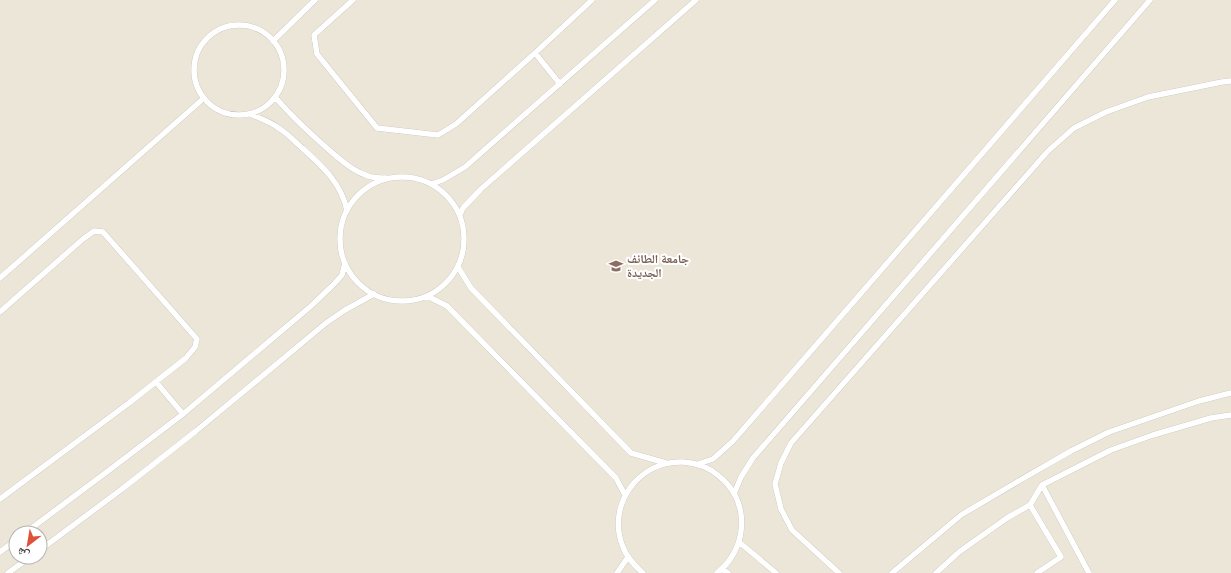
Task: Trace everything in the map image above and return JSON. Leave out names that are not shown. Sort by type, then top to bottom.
[{"type":"lane","points":[[273,41],[315,0]]},
{"type":"lane","points":[[354,0],[314,35],[317,54],[377,128],[438,135],[456,124],[535,54],[592,0]]},
{"type":"lane","points":[[431,184],[443,180],[465,167],[655,0]]},
{"type":"lane","points":[[460,215],[463,208],[481,189],[696,0]]},
{"type":"lane","points":[[698,464],[713,458],[733,441],[1115,0]]},
{"type":"lane","points":[[734,494],[741,477],[753,458],[1150,0]]},
{"type":"lane","points":[[245,25],[267,34],[273,41],[281,53],[285,68],[283,84],[276,98],[264,108],[250,114],[234,115],[212,106],[204,98],[195,80],[194,64],[199,49],[208,37],[222,28],[245,25]]},
{"type":"lane","points":[[535,54],[560,84]]},
{"type":"lane","points":[[839,573],[792,530],[781,509],[776,484],[781,464],[791,443],[1048,151],[1074,128],[1106,112],[1148,97],[1231,81]]},
{"type":"lane","points":[[0,278],[204,98]]},
{"type":"lane","points":[[276,98],[305,128],[352,169],[368,176],[388,179]]},
{"type":"lane","points":[[250,114],[264,119],[280,129],[321,166],[339,188],[345,200],[347,211]]},
{"type":"lane","points":[[399,177],[421,180],[431,184],[448,197],[460,215],[464,236],[463,252],[458,267],[445,284],[427,296],[406,300],[384,298],[365,288],[350,272],[342,252],[341,236],[343,220],[353,201],[360,193],[369,187],[388,179],[399,177]]},
{"type":"lane","points":[[0,312],[83,239],[94,231],[103,232],[197,339],[195,347],[186,358],[96,429],[0,499]]},
{"type":"lane","points":[[36,525],[182,414],[311,306],[342,275],[346,263]]},
{"type":"lane","points":[[458,267],[470,288],[631,453],[666,463]]},
{"type":"lane","points":[[48,544],[196,431],[326,322],[374,294]]},
{"type":"lane","points":[[427,296],[447,306],[616,478],[625,495]]},
{"type":"lane","points":[[156,382],[182,414]]},
{"type":"lane","points":[[892,573],[961,515],[1071,451],[1116,429],[1199,401],[1231,393]]},
{"type":"lane","points":[[936,573],[959,552],[1007,518],[1030,506],[1042,485],[1111,450],[1153,435],[1211,418],[1231,415]]},
{"type":"lane","points":[[643,573],[628,557],[621,542],[618,526],[620,505],[625,495],[638,478],[646,471],[666,463],[677,462],[698,464],[717,474],[725,481],[734,494],[740,510],[742,520],[739,542],[732,556],[717,573]]},
{"type":"lane","points":[[1042,485],[1089,573]]},
{"type":"lane","points":[[1030,506],[1061,558],[1038,573]]},
{"type":"lane","points":[[739,542],[776,573]]},
{"type":"lane","points":[[617,573],[628,557]]},
{"type":"lane","points":[[8,573],[19,565]]},
{"type":"lane","points":[[722,569],[728,573]]},
{"type":"shaded area","name":"جامعة الطائف الجديدة","points":[[0,0],[1231,0],[1231,573],[0,573]]},
{"type":"place","name":"جامعة الطائف الجديدة","points":[[616,266]]}]
